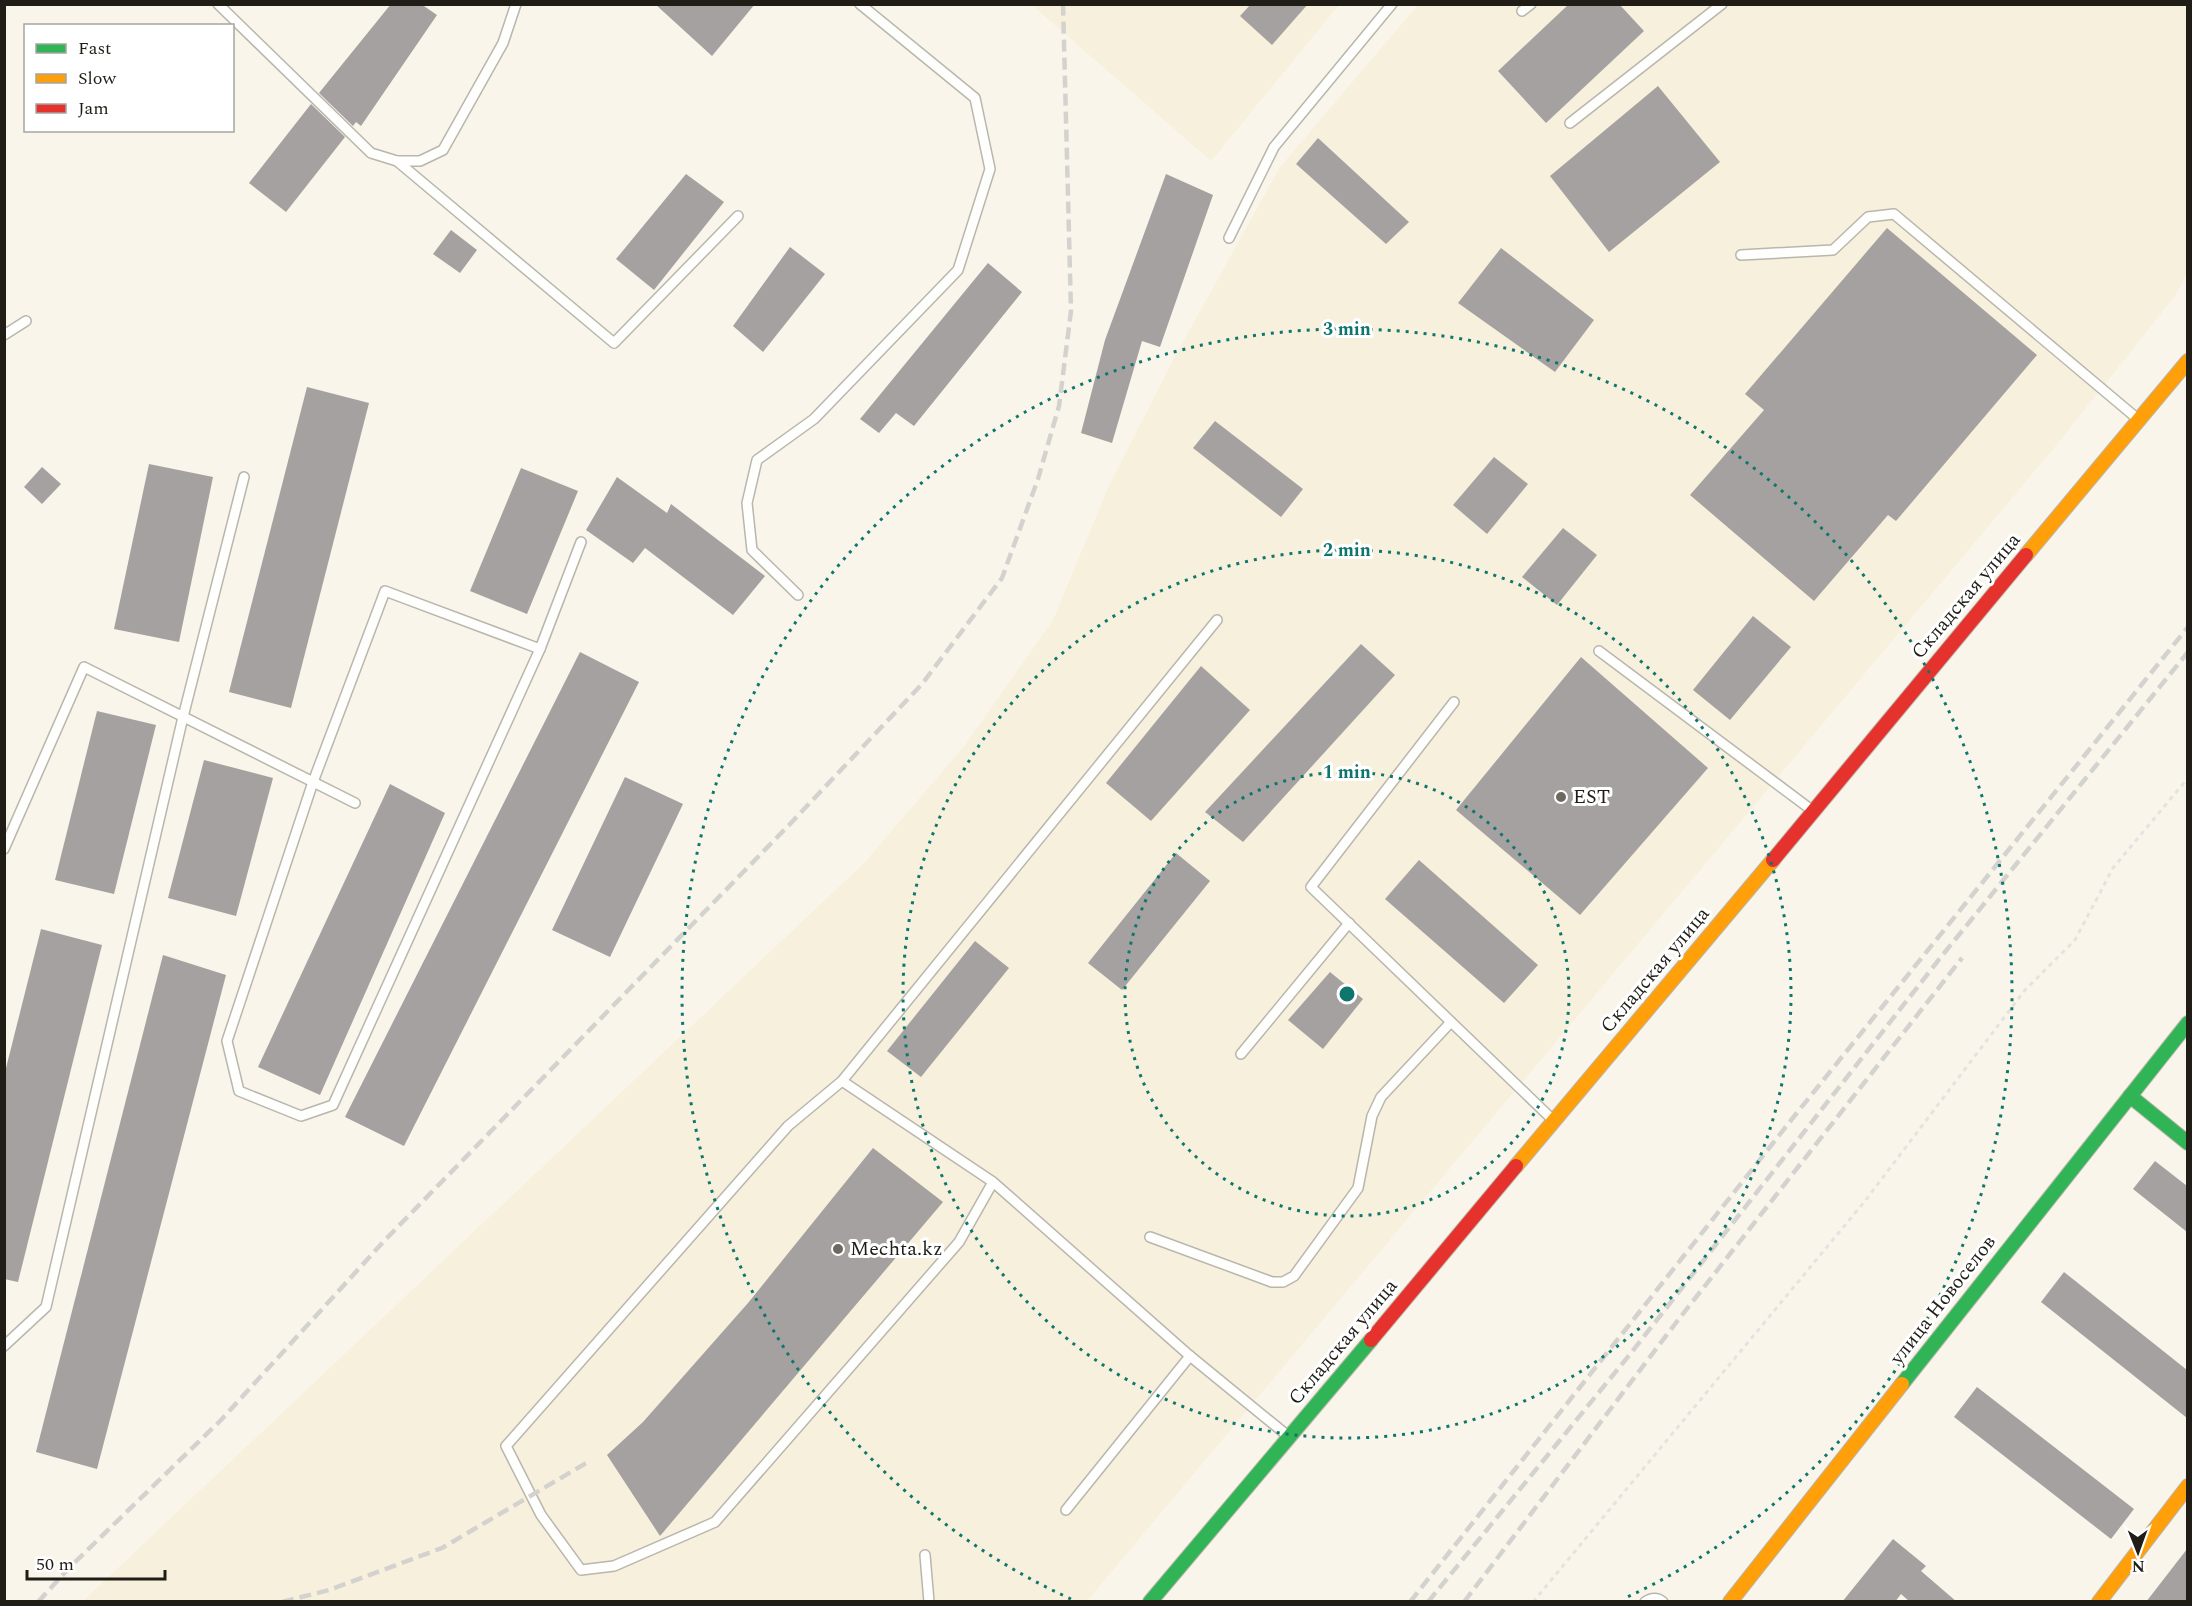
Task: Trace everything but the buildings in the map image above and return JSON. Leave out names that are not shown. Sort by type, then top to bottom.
[{"type":"main road","name":"Складская улица","points":[[1150,1602],[2187,361]]},
{"type":"main road","name":"улица Новоселов","points":[[1730,1602],[2187,1023]]},
{"type":"main road","points":[[2130,1096],[2187,1143]]},
{"type":"main road","points":[[2105,1600],[2186,1492]]},
{"type":"lane","points":[[218,4],[371,153],[397,161],[420,162],[443,150],[503,43],[516,4]]},
{"type":"lane","points":[[798,595],[752,550],[747,503],[757,460],[814,419],[958,270],[990,169],[975,98],[860,4]]},
{"type":"lane","points":[[1229,238],[1274,147],[1392,4]]},
{"type":"lane","points":[[1522,11],[1531,4]]},
{"type":"lane","points":[[1570,123],[1722,4]]},
{"type":"lane","points":[[397,161],[614,343],[738,216]]},
{"type":"lane","points":[[1741,255],[1833,250],[1868,217],[1894,214],[2139,420]]},
{"type":"lane","points":[[4,335],[26,321]]},
{"type":"lane","points":[[4,1346],[46,1306],[183,717],[244,477]]},
{"type":"lane","points":[[540,649],[385,591],[313,782],[227,1041],[239,1091],[301,1116],[333,1105],[540,649],[581,542]]},
{"type":"lane","points":[[993,1182],[959,1242],[715,1522],[614,1566],[581,1570],[541,1515],[506,1446],[788,1126],[842,1081],[1217,620]]},
{"type":"lane","points":[[1599,651],[1813,811]]},
{"type":"lane","points":[[4,849],[84,667],[355,803]]},
{"type":"lane","points":[[1454,702],[1311,887],[1554,1121]]},
{"type":"lane","points":[[1240,1054],[1349,923]]},
{"type":"lane","points":[[1150,1237],[1272,1282],[1283,1282],[1294,1276],[1358,1188],[1372,1116],[1381,1097],[1451,1022]]},
{"type":"lane","points":[[842,1081],[993,1182],[1190,1356],[1288,1436]]},
{"type":"lane","points":[[1066,1510],[1190,1356]]},
{"type":"lane","points":[[925,1555],[929,1602]]},
{"type":"lane","points":[[1645,1602],[1650,1599],[1660,1599],[1663,1602]]},
{"type":"path","points":[[1533,1602],[1865,1201],[2025,990],[2075,940],[2113,868],[2187,778]]},
{"type":"shaded area","points":[[1032,5],[1339,5],[1211,161]]},
{"type":"shaded area","points":[[1418,5],[2187,5],[2188,272],[2175,296],[2054,448],[1087,1601],[82,1602],[864,863],[965,745],[1053,620],[1108,488],[1174,358],[1280,167]]},
{"type":"railway","points":[[38,1602],[69,1568],[221,1420],[385,1240],[790,824],[922,684],[1002,578],[1038,479],[1059,406],[1071,311],[1063,4]]},
{"type":"railway","points":[[1410,1602],[1796,1114],[2188,627]]},
{"type":"railway","points":[[1428,1602],[1631,1353],[1941,957],[2188,652]]},
{"type":"railway","points":[[1464,1602],[1675,1324],[1962,958]]},
{"type":"railway","points":[[282,1602],[329,1590],[442,1548],[588,1462]]},
{"type":"traffic: fast","points":[[1902,1384],[2188,1023]]},
{"type":"traffic: fast","points":[[2130,1096],[2188,1143]]},
{"type":"traffic: fast","points":[[1150,1602],[1371,1340]]},
{"type":"traffic: slow","points":[[2026,555],[2188,361]]},
{"type":"traffic: slow","points":[[1516,1166],[1773,860]]},
{"type":"traffic: slow","points":[[1730,1602],[1902,1384]]},
{"type":"traffic: slow","points":[[2099,1602],[2188,1486]]},
{"type":"traffic: jam","points":[[1773,860],[2026,555]]},
{"type":"traffic: jam","points":[[1371,1340],[1516,1166]]},
{"type":"place","name":"EST","points":[[1561,797]]},
{"type":"place","name":"Mechta.kz","points":[[838,1249]]}]
